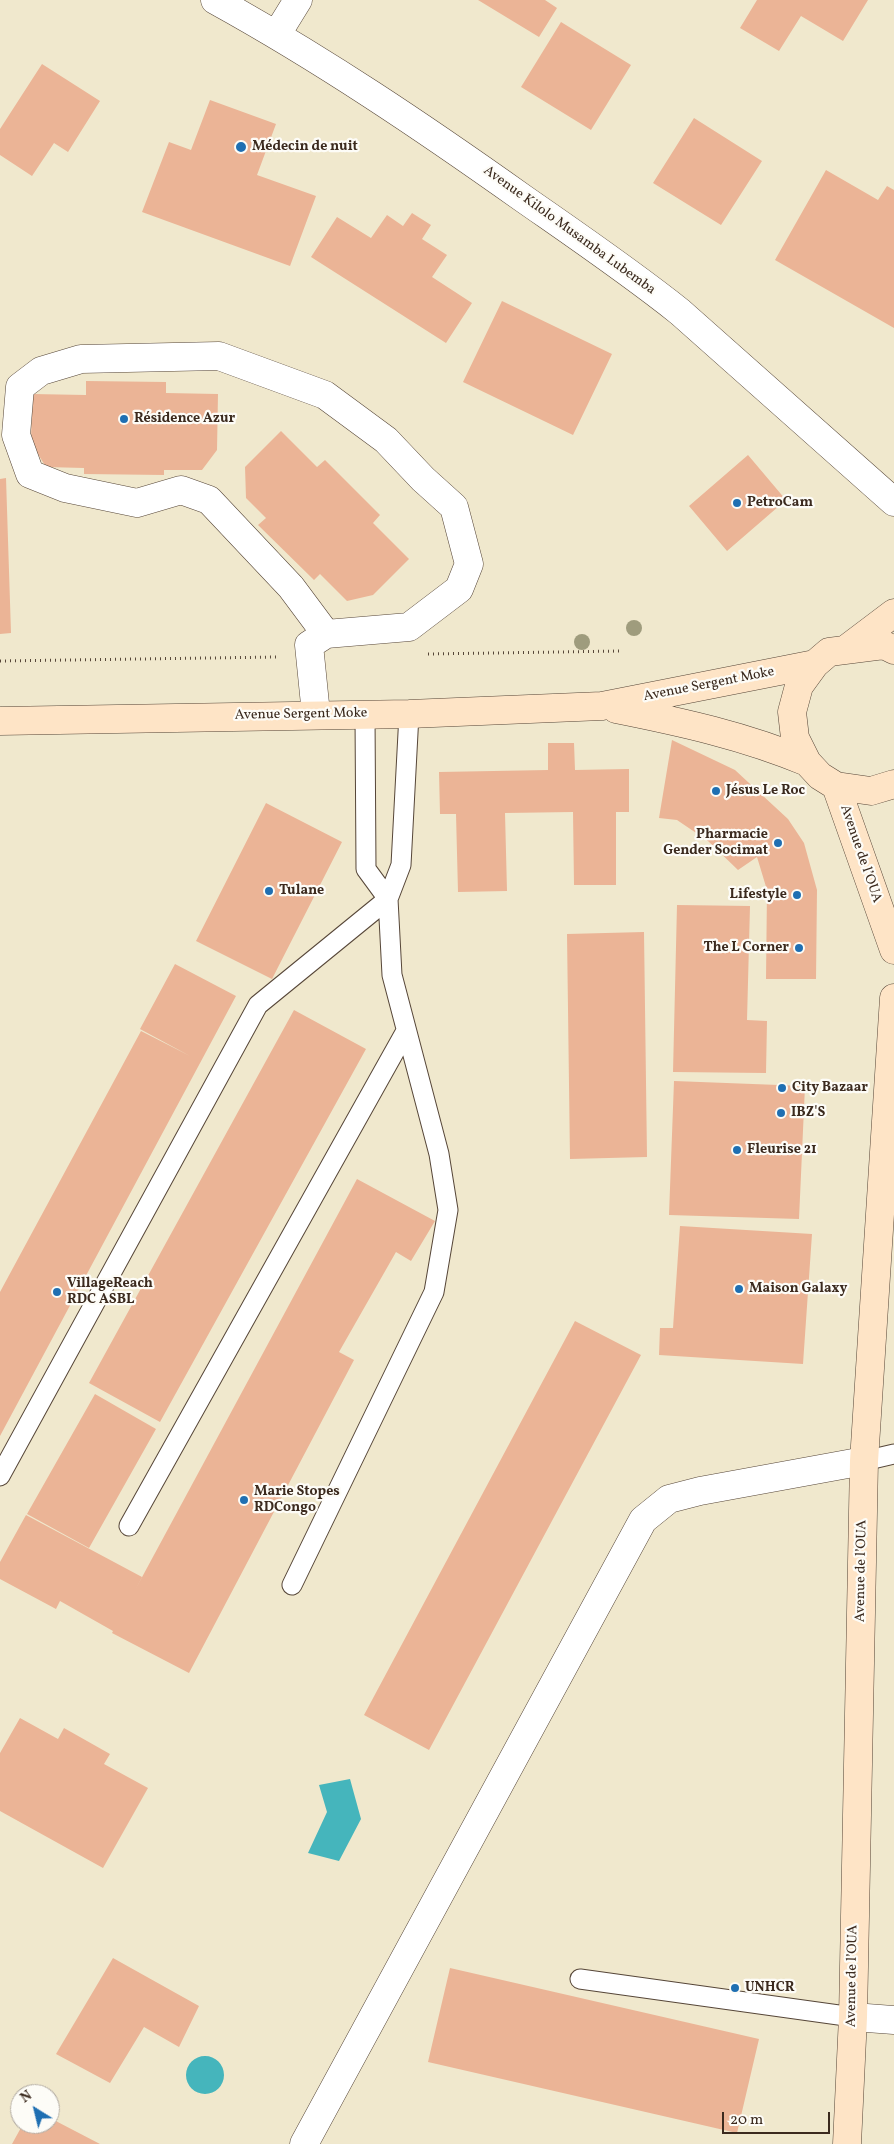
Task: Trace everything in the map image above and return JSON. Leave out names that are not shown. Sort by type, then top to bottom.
[{"type":"main road","points":[[846,650],[894,613]]},
{"type":"main road","points":[[894,650],[884,646],[829,652],[815,664],[799,686],[792,712],[795,738],[807,762],[820,776],[836,786],[872,791],[894,784]]},
{"type":"main road","name":"Avenue Sergent Moke","points":[[0,721],[316,714],[409,714],[602,706],[815,664]]},
{"type":"main road","name":"Avenue Sergent Moke","points":[[602,706],[700,726],[768,746],[807,762]]},
{"type":"main road","name":"Avenue de l’OUA","points":[[836,786],[894,950]]},
{"type":"main road","name":"Avenue de l’OUA","points":[[848,2144],[853,2017],[864,1461],[894,998]]},
{"type":"street","name":"Avenue Kilolo Musamba Lubemba","points":[[215,0],[277,34],[448,144],[644,284],[680,312],[894,502]]},
{"type":"street","points":[[277,34],[298,0]]},
{"type":"street","points":[[316,714],[309,645],[326,634],[409,627],[460,589],[469,564],[454,507],[423,479],[386,440],[366,423],[325,395],[219,356],[81,359],[41,371],[20,387],[16,436],[30,474],[65,488],[136,503],[181,490],[209,500],[291,586],[326,634]]},
{"type":"street","points":[[304,2144],[643,1520],[669,1500],[692,1493],[864,1461]]},
{"type":"street","points":[[853,2017],[894,2020]]},
{"type":"lane","points":[[292,1585],[434,1292],[448,1210],[445,1182],[392,975],[388,899],[401,865],[409,714]]},
{"type":"lane","points":[[365,715],[366,869],[388,899]]},
{"type":"lane","points":[[0,1476],[258,1004],[388,899]]},
{"type":"lane","points":[[130,1526],[406,1031]]},
{"type":"lane","points":[[864,1461],[894,1454]]},
{"type":"lane","points":[[580,1979],[853,2017]]},
{"type":"water","points":[[350,1779],[361,1819],[339,1861],[308,1853],[327,1812],[319,1785]]},
{"type":"water","points":[[205,2056],[218,2062],[224,2075],[218,2088],[205,2094],[192,2088],[186,2075],[192,2062]]},
{"type":"building","points":[[478,0],[545,0],[557,8],[539,37]]},
{"type":"building","points":[[757,0],[868,0],[843,41],[801,16],[779,51],[740,28]]},
{"type":"building","points":[[561,22],[631,65],[591,130],[521,87]]},
{"type":"building","points":[[42,64],[100,101],[68,152],[54,143],[32,176],[0,155],[0,129]]},
{"type":"building","points":[[210,100],[276,124],[257,175],[316,196],[290,266],[142,212],[169,142],[191,150]]},
{"type":"building","points":[[694,118],[762,161],[721,225],[653,183]]},
{"type":"building","points":[[826,170],[878,200],[887,186],[894,190],[894,328],[775,260]]},
{"type":"building","points":[[412,213],[431,225],[422,239],[447,255],[432,277],[472,303],[446,343],[311,257],[337,217],[371,238],[387,215],[403,226]]},
{"type":"building","points":[[502,301],[612,354],[573,435],[463,382]]},
{"type":"building","name":"Résidence Azur","points":[[86,381],[166,382],[166,393],[218,394],[217,450],[202,470],[164,470],[164,475],[84,474],[84,468],[46,467],[31,443],[32,394],[86,395]]},
{"type":"building","name":"Résidence Azur","points":[[281,431],[317,467],[325,460],[380,515],[373,523],[409,559],[373,595],[347,601],[320,574],[314,580],[258,525],[266,518],[246,498],[245,467]]},
{"type":"building","name":"PetroCam","points":[[748,455],[786,500],[727,551],[689,506]]},
{"type":"building","points":[[6,478],[11,633],[0,634],[0,479]]},
{"type":"building","points":[[672,740],[735,770],[788,819],[804,843],[817,890],[816,979],[766,979],[767,890],[757,857],[738,870],[708,841],[677,820],[659,818]]},
{"type":"building","points":[[548,743],[574,743],[575,770],[629,769],[629,812],[616,812],[616,885],[574,885],[573,812],[505,813],[507,891],[458,892],[456,814],[440,814],[439,772],[548,770]]},
{"type":"building","name":"Tulane","points":[[266,803],[342,842],[272,979],[196,941]]},
{"type":"building","points":[[677,905],[750,906],[747,1020],[767,1021],[766,1073],[673,1072]]},
{"type":"building","points":[[644,932],[647,1157],[570,1159],[567,934]]},
{"type":"building","points":[[175,964],[236,996],[0,1436],[0,1292],[141,1031],[190,1056],[140,1029]]},
{"type":"building","points":[[294,1010],[366,1049],[160,1422],[89,1383]]},
{"type":"building","name":"Fleurise 21","points":[[674,1081],[805,1086],[799,1219],[669,1215]]},
{"type":"building","points":[[357,1179],[435,1221],[411,1261],[396,1252],[339,1352],[354,1360],[189,1673],[112,1633],[113,1631],[60,1601],[56,1609],[0,1579],[0,1562],[26,1515],[142,1577],[134,1592]]},
{"type":"building","points":[[680,1226],[812,1234],[803,1364],[659,1355],[660,1328],[673,1328]]},
{"type":"building","points":[[575,1321],[641,1355],[429,1750],[364,1715]]},
{"type":"building","points":[[95,1394],[156,1429],[89,1548],[27,1514]]},
{"type":"building","points":[[20,1718],[58,1739],[64,1728],[110,1754],[104,1764],[148,1788],[103,1868],[0,1811],[0,1753]]},
{"type":"building","points":[[113,1958],[199,2006],[179,2047],[144,2027],[110,2083],[56,2054]]},
{"type":"building","points":[[450,1968],[759,2039],[737,2133],[428,2062]]},
{"type":"building","points":[[60,2123],[100,2144],[12,2144],[18,2134],[60,2134]]},
{"type":"place","name":"Médecin de nuit","points":[[241,147]]},
{"type":"place","name":"Résidence Azur","points":[[124,419]]},
{"type":"place","name":"PetroCam","points":[[737,503]]},
{"type":"place","name":"Jésus Le Roc","points":[[716,791]]},
{"type":"place","name":"Pharmacie Gender Socimat","points":[[778,843]]},
{"type":"place","name":"Tulane","points":[[269,891]]},
{"type":"place","name":"Lifestyle","points":[[797,895]]},
{"type":"place","name":"The L Corner","points":[[799,948]]},
{"type":"place","name":"City Bazaar","points":[[782,1088]]},
{"type":"place","name":"IBZ'S","points":[[781,1113]]},
{"type":"place","name":"Fleurise 21","points":[[737,1150]]},
{"type":"place","name":"Maison Galaxy","points":[[739,1289]]},
{"type":"place","name":"VillageReach RDC ASBL","points":[[57,1292]]},
{"type":"place","name":"Marie Stopes RDCongo","points":[[244,1500]]},
{"type":"place","name":"UNHCR","points":[[735,1988]]}]
